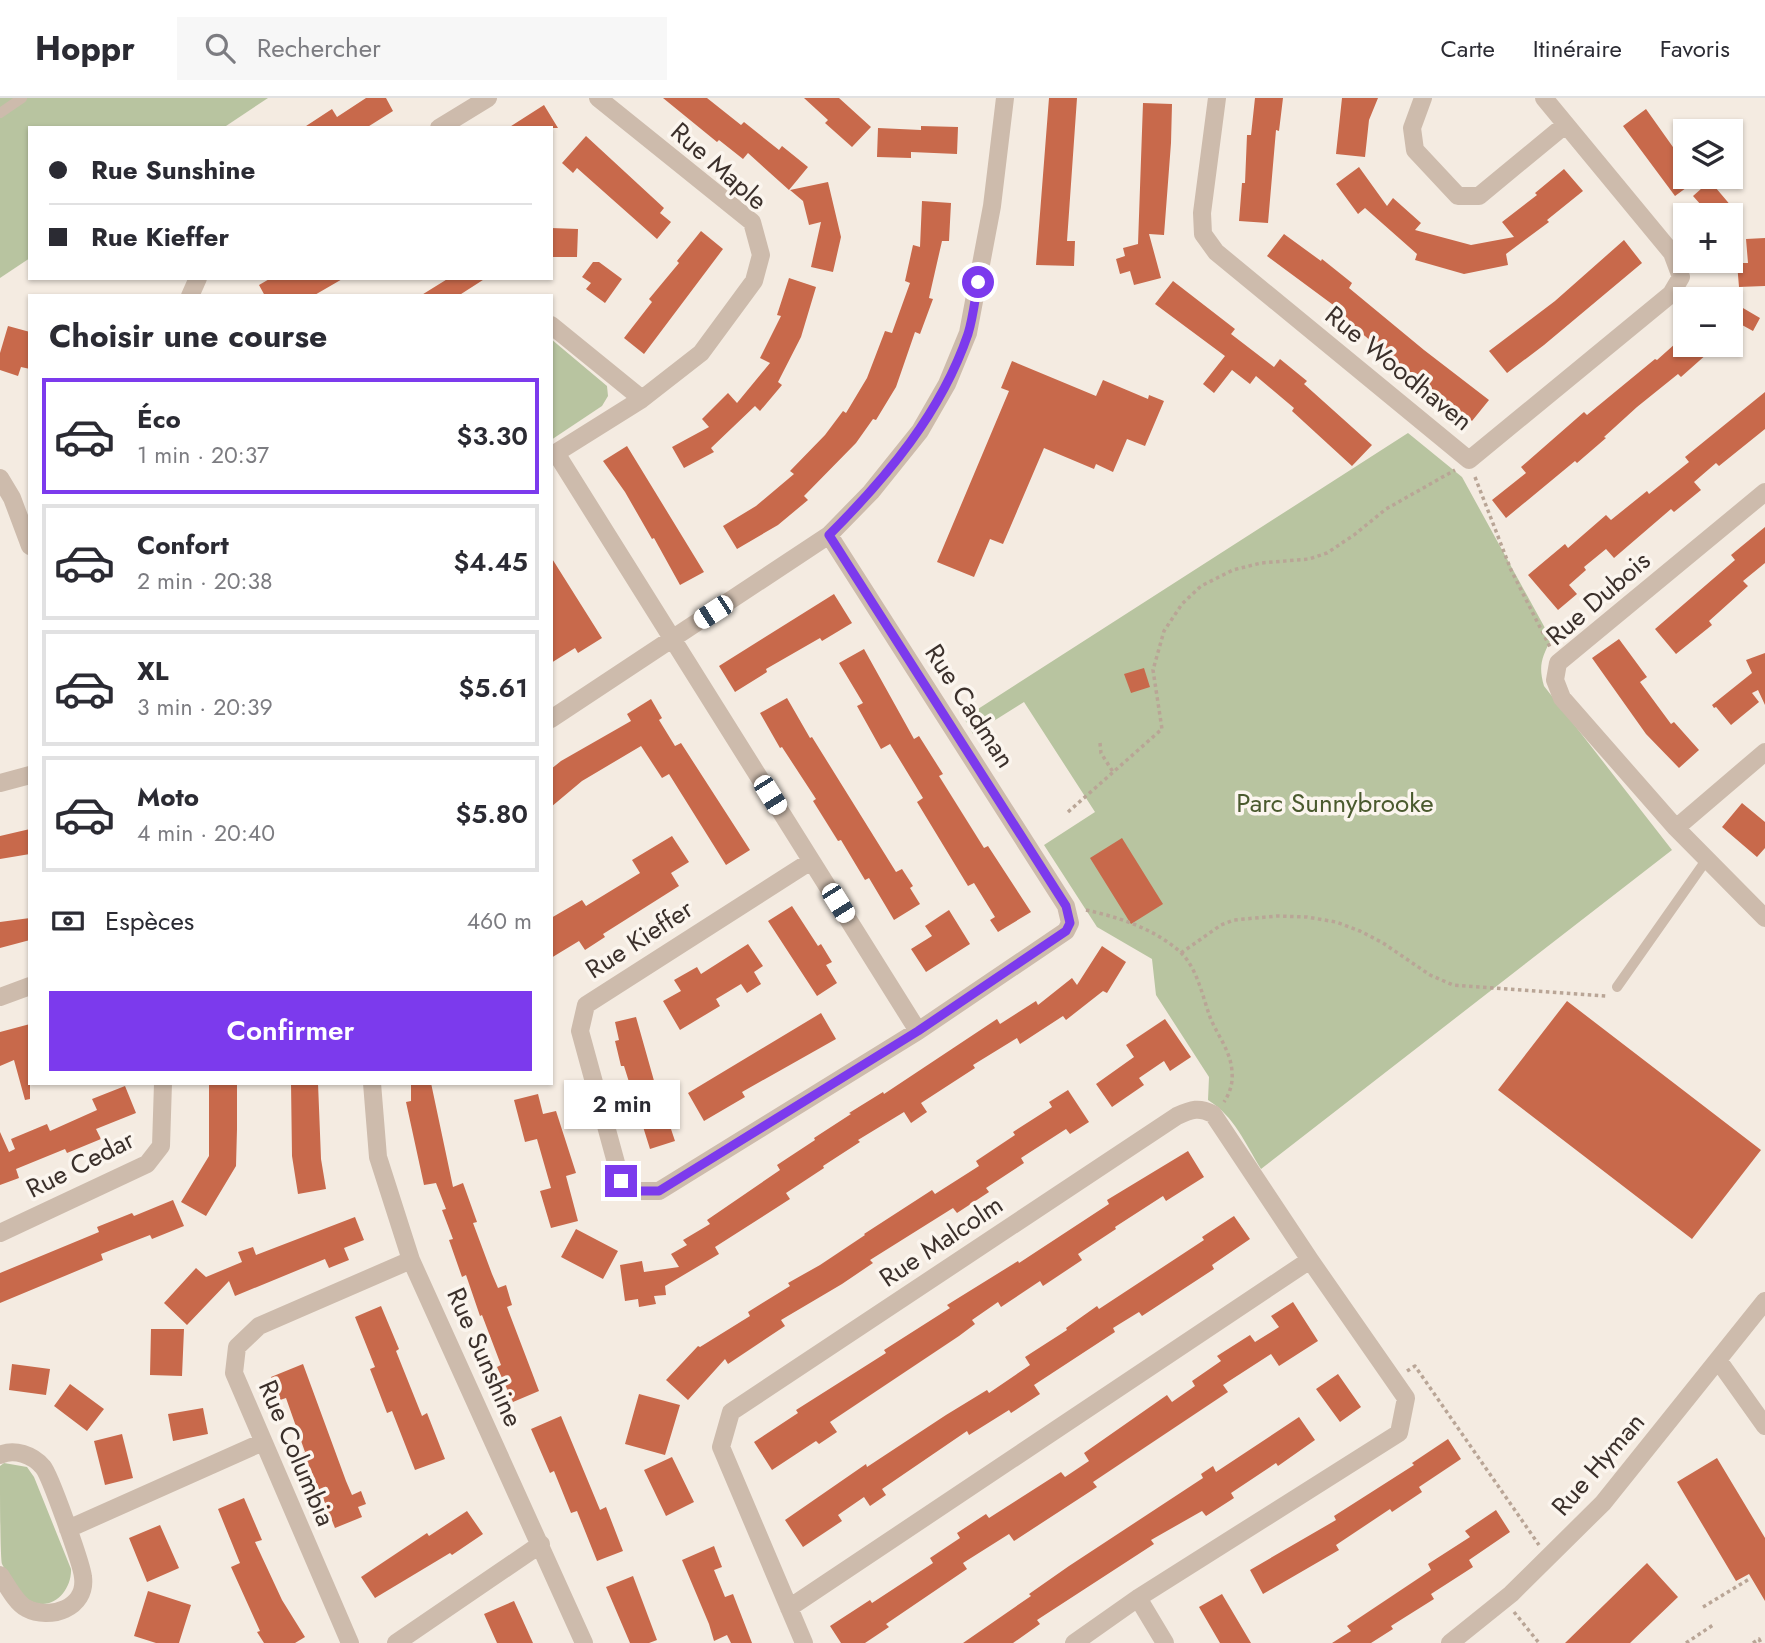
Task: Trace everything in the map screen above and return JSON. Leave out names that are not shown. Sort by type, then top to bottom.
[{"type":"street","points":[[442,126],[488,98]]},
{"type":"street","name":"Rue Maple","points":[[598,98],[752,222],[761,255],[754,281],[701,353],[642,399],[554,455],[672,639]]},
{"type":"street","points":[[553,718],[829,535],[871,492],[920,431],[947,384],[968,333],[992,206],[1005,98]]},
{"type":"street","name":"Rue Woodhaven","points":[[1217,98],[1202,213],[1203,234],[1216,252],[1469,460],[1671,294],[1681,277],[1672,253],[1544,98]]},
{"type":"street","points":[[1423,98],[1412,128],[1415,150],[1458,196],[1479,196],[1565,125]]},
{"type":"street","points":[[553,327],[642,399]]},
{"type":"street","points":[[0,478],[12,498],[28,542]]},
{"type":"street","name":"Rue Dubois","points":[[1765,492],[1558,663],[1555,680],[1562,698],[1675,828],[1765,918]]},
{"type":"street","name":"Rue Cadman","points":[[829,535],[1066,906]]},
{"type":"street","points":[[672,639],[918,1031]]},
{"type":"street","points":[[1675,828],[1765,752]]},
{"type":"street","points":[[0,783],[28,776]]},
{"type":"street","name":"Rue Kieffer","points":[[811,861],[586,1004],[580,1031],[621,1181],[638,1191],[659,1191],[918,1031],[1066,931],[1070,923],[1066,906]]},
{"type":"street","points":[[0,997],[28,987]]},
{"type":"street","name":"Rue Cedar","points":[[0,1233],[147,1164],[161,1146],[163,1085]]},
{"type":"street","name":"Rue Sunshine","points":[[372,1085],[378,1157],[411,1260],[584,1643]]},
{"type":"street","name":"Rue Malcolm","points":[[804,1643],[722,1447],[731,1412],[1177,1116],[1192,1109],[1203,1109],[1213,1114]]},
{"type":"street","points":[[1074,1643],[1138,1598],[1399,1433],[1406,1398],[1213,1114]]},
{"type":"street","name":"Rue Columbia","points":[[350,1643],[234,1373],[237,1347],[259,1326],[411,1260]]},
{"type":"street","points":[[789,1608],[1310,1260]]},
{"type":"street","name":"Rue Hyman","points":[[1450,1643],[1503,1599],[1604,1503],[1765,1301]]},
{"type":"street","points":[[1718,1360],[1765,1426]]},
{"type":"street","points":[[68,1528],[263,1443]]},
{"type":"street","points":[[0,1455],[6,1452],[26,1454],[44,1468],[68,1528],[84,1579],[77,1601],[59,1613],[41,1614],[23,1607],[0,1575]]},
{"type":"street","points":[[396,1643],[541,1544]]},
{"type":"street","points":[[1138,1598],[1165,1643]]},
{"type":"lane","points":[[0,113],[22,98]]},
{"type":"lane","points":[[1617,987],[1707,859]]},
{"type":"path","points":[[1068,812],[1162,729],[1153,670],[1164,631],[1182,604],[1200,586],[1233,570],[1261,563],[1309,559],[1327,553],[1386,509],[1469,460],[1510,570],[1558,663]]},
{"type":"path","points":[[1100,743],[1101,753],[1113,772]]},
{"type":"path","points":[[1066,906],[1156,932],[1181,953],[1196,976],[1211,1019],[1231,1063],[1231,1086],[1226,1100],[1213,1114]]},
{"type":"path","points":[[1181,953],[1221,925],[1234,920],[1276,916],[1307,917],[1336,922],[1360,931],[1430,975],[1454,985],[1606,996]]},
{"type":"path","points":[[1393,1380],[1415,1366],[1548,1557]]},
{"type":"path","points":[[1703,1606],[1751,1578]]},
{"type":"path","points":[[1503,1599],[1539,1643]]},
{"type":"path","points":[[1686,1643],[1713,1625]]},
{"type":"path","points":[[1753,1643],[1759,1639],[1761,1643]]},
{"type":"green space","points":[[0,98],[268,98],[226,126],[28,126],[28,259],[0,278]]},
{"type":"green space","points":[[553,341],[607,386],[608,396],[602,406],[553,439]]},
{"type":"green space","name":"Parc Sunnybrooke","points":[[1408,433],[1462,477],[1551,639],[1542,662],[1544,686],[1672,850],[1261,1169],[1232,1122],[1208,1100],[1209,1077],[1156,995],[1152,959],[1097,927],[1044,845],[1095,812],[1024,702],[973,734],[964,718]]},
{"type":"green space","points":[[4,1463],[27,1467],[34,1477],[71,1569],[71,1577],[65,1591],[55,1601],[41,1604],[28,1599],[19,1591],[2,1564],[0,1466]]},
{"type":"building","points":[[366,98],[386,98],[393,111],[369,126],[306,126],[332,109],[337,117]]},
{"type":"building","points":[[663,98],[707,98],[741,125],[744,122],[779,150],[782,146],[808,167],[789,190],[748,153],[743,159],[719,140],[717,142]]},
{"type":"building","points":[[804,98],[839,98],[871,127],[852,147],[825,123],[828,120]]},
{"type":"building","points":[[1049,98],[1077,98],[1067,241],[1075,241],[1074,266],[1036,265]]},
{"type":"building","points":[[1255,98],[1283,98],[1279,131],[1276,130],[1268,223],[1239,221],[1242,183],[1245,183],[1247,135],[1251,135]]},
{"type":"building","points":[[1342,98],[1378,98],[1369,120],[1365,157],[1336,154]]},
{"type":"building","points":[[1143,103],[1172,104],[1171,143],[1164,235],[1149,234],[1161,278],[1134,285],[1130,271],[1120,274],[1116,259],[1125,256],[1123,248],[1138,244]]},
{"type":"building","points":[[544,105],[558,128],[553,126],[511,126]]},
{"type":"building","points":[[1646,109],[1673,147],[1673,189],[1685,189],[1675,196],[1623,126]]},
{"type":"building","points":[[921,126],[958,127],[957,154],[911,152],[911,158],[877,157],[878,128],[921,130]]},
{"type":"building","points":[[586,136],[664,208],[660,213],[671,222],[657,239],[577,168],[573,173],[562,163]]},
{"type":"building","points":[[1359,167],[1387,206],[1393,198],[1421,223],[1415,230],[1471,245],[1514,237],[1502,222],[1537,195],[1535,193],[1564,169],[1583,191],[1547,220],[1549,222],[1506,254],[1508,265],[1464,274],[1415,260],[1417,254],[1365,208],[1358,214],[1336,184]]},
{"type":"building","points":[[828,182],[841,237],[833,272],[811,267],[821,222],[809,225],[803,201],[790,190]]},
{"type":"building","points":[[1701,189],[1717,189],[1729,203],[1699,203],[1693,196]]},
{"type":"building","points":[[922,201],[951,203],[949,241],[942,241],[929,298],[933,299],[920,334],[915,332],[896,387],[876,420],[873,419],[856,443],[804,496],[808,500],[778,525],[737,549],[723,526],[756,506],[794,474],[790,471],[825,435],[843,411],[846,413],[867,378],[885,331],[892,333],[910,283],[905,281],[913,245],[920,247]]},
{"type":"building","points":[[553,228],[578,229],[577,257],[553,257]]},
{"type":"building","points":[[701,231],[723,249],[644,354],[624,338],[652,302],[649,299]]},
{"type":"building","points":[[1284,234],[1352,283],[1349,288],[1489,400],[1472,421],[1372,342],[1338,313],[1340,310],[1267,256]]},
{"type":"building","points":[[1765,238],[1765,286],[1739,287],[1738,273],[1743,273],[1743,263],[1748,263],[1746,239]]},
{"type":"building","points":[[1624,240],[1642,263],[1507,373],[1489,351],[1555,301]]},
{"type":"building","points":[[593,262],[599,262],[622,279],[605,303],[586,289],[591,283],[582,277]]},
{"type":"building","points":[[789,278],[816,287],[801,337],[778,382],[782,385],[760,411],[755,406],[711,448],[714,452],[684,468],[672,447],[709,427],[702,419],[728,393],[737,403],[770,363],[760,358],[781,316],[777,315]]},
{"type":"building","points":[[268,280],[341,280],[316,294],[264,294],[259,285]]},
{"type":"building","points":[[446,280],[483,280],[461,294],[423,294]]},
{"type":"building","points":[[1173,281],[1235,329],[1231,334],[1274,367],[1280,359],[1307,381],[1304,384],[1372,445],[1352,466],[1292,411],[1294,408],[1256,376],[1250,384],[1232,370],[1214,393],[1203,384],[1225,356],[1155,304]]},
{"type":"building","points":[[1743,308],[1760,318],[1753,331],[1743,326]]},
{"type":"building","points":[[8,326],[28,331],[28,369],[21,367],[18,376],[0,370],[0,353]]},
{"type":"building","points":[[1673,346],[1673,357],[1704,357],[1681,377],[1678,374],[1637,407],[1577,463],[1575,461],[1506,518],[1492,500],[1526,473],[1521,467],[1584,412],[1587,415]]},
{"type":"building","points":[[1012,361],[1096,396],[1103,380],[1148,399],[1149,395],[1164,401],[1145,446],[1127,439],[1113,472],[1096,464],[1094,469],[1044,448],[1003,544],[990,539],[974,577],[937,562],[1009,391],[1001,388]]},
{"type":"building","points":[[1765,392],[1765,429],[1719,466],[1716,463],[1694,482],[1701,490],[1674,512],[1671,509],[1614,558],[1606,549],[1584,567],[1586,570],[1569,585],[1577,594],[1558,610],[1528,575],[1565,544],[1568,548],[1606,515],[1611,520],[1647,491],[1649,494],[1689,462],[1685,457]]},
{"type":"building","points":[[627,446],[704,572],[680,585],[654,538],[652,539],[625,492],[603,461]]},
{"type":"building","points":[[1765,527],[1765,563],[1743,581],[1748,586],[1709,621],[1712,625],[1676,654],[1655,629],[1735,560],[1731,555]]},
{"type":"building","points":[[553,560],[602,638],[578,653],[575,648],[553,662]]},
{"type":"building","points":[[834,594],[852,623],[766,669],[767,672],[735,692],[719,666]]},
{"type":"building","points":[[1619,639],[1647,677],[1640,682],[1671,724],[1674,722],[1699,750],[1679,768],[1646,734],[1592,658]]},
{"type":"building","points":[[864,649],[914,739],[919,736],[943,774],[939,776],[984,848],[988,846],[1031,912],[998,932],[990,920],[995,917],[974,883],[968,886],[917,802],[923,798],[890,744],[881,749],[857,706],[863,703],[839,663]]},
{"type":"building","points":[[1765,653],[1765,705],[1758,690],[1752,693],[1759,702],[1731,725],[1712,705],[1752,673],[1746,660]]},
{"type":"building","points":[[1144,668],[1150,687],[1131,693],[1124,674]]},
{"type":"building","points":[[787,698],[896,872],[902,869],[913,886],[910,888],[920,904],[894,920],[869,878],[865,880],[841,840],[838,841],[813,801],[816,799],[782,747],[780,748],[760,713]]},
{"type":"building","points":[[651,699],[662,718],[659,720],[675,746],[681,743],[750,850],[726,865],[669,774],[662,778],[641,746],[582,781],[553,805],[553,767],[631,721],[627,714]]},
{"type":"building","points":[[1742,803],[1765,822],[1765,848],[1757,857],[1722,827]]},
{"type":"building","points":[[28,829],[28,854],[0,859],[0,836]]},
{"type":"building","points":[[672,836],[689,862],[671,873],[679,886],[603,934],[605,937],[585,950],[579,941],[553,957],[553,917],[582,900],[586,906],[640,873],[632,860]]},
{"type":"building","points":[[1122,838],[1163,904],[1131,924],[1090,858]]},
{"type":"building","points":[[792,906],[832,962],[826,965],[837,983],[817,996],[768,921]]},
{"type":"building","points":[[949,910],[970,944],[926,972],[911,949],[932,936],[925,926]]},
{"type":"building","points":[[28,918],[28,941],[0,948],[0,922]]},
{"type":"building","points":[[748,944],[763,966],[754,972],[761,984],[747,993],[741,984],[716,999],[720,1006],[680,1030],[663,1001],[681,991],[674,980],[697,967],[701,974]]},
{"type":"building","points":[[1102,946],[1126,962],[1107,993],[1103,991],[1066,1020],[1063,1016],[1020,1044],[1017,1038],[973,1065],[975,1068],[921,1103],[927,1112],[911,1123],[904,1112],[858,1140],[860,1142],[786,1193],[790,1199],[715,1247],[719,1254],[665,1286],[666,1295],[654,1296],[656,1304],[639,1307],[638,1299],[625,1301],[620,1265],[642,1261],[644,1272],[679,1267],[671,1254],[687,1245],[683,1240],[710,1224],[707,1220],[780,1170],[777,1165],[851,1114],[849,1113],[883,1092],[884,1094],[997,1019],[1000,1024],[1036,1001],[1038,1005],[1072,978],[1077,985]]},
{"type":"building","points":[[1567,1001],[1761,1150],[1692,1239],[1498,1090]]},
{"type":"building","points":[[821,1013],[836,1039],[742,1092],[745,1097],[704,1121],[688,1093]]},
{"type":"building","points":[[636,1017],[662,1109],[664,1108],[675,1141],[650,1149],[615,1041],[619,1040],[615,1022]]},
{"type":"building","points":[[1165,1019],[1191,1057],[1170,1071],[1164,1061],[1139,1078],[1144,1085],[1112,1107],[1096,1084],[1134,1057],[1126,1045]]},
{"type":"building","points":[[28,1025],[30,1099],[25,1100],[14,1060],[0,1066],[0,1032]]},
{"type":"building","points":[[209,1085],[237,1085],[236,1166],[206,1216],[181,1202],[209,1156]]},
{"type":"building","points":[[291,1085],[318,1085],[321,1159],[326,1189],[298,1194],[292,1156]]},
{"type":"building","points":[[411,1085],[431,1085],[453,1187],[463,1183],[477,1222],[473,1223],[492,1274],[498,1288],[506,1285],[512,1305],[507,1307],[539,1391],[513,1402],[497,1367],[501,1365],[466,1275],[462,1277],[449,1240],[453,1239],[442,1210],[446,1209],[436,1183],[424,1185],[406,1102],[411,1101]]},
{"type":"building","points":[[125,1086],[136,1113],[96,1129],[101,1139],[67,1153],[65,1149],[16,1169],[19,1178],[0,1185],[0,1132],[9,1152],[15,1149],[11,1139],[47,1124],[50,1131],[97,1110],[92,1099]]},
{"type":"building","points":[[1068,1090],[1089,1122],[1070,1134],[1066,1129],[1021,1158],[1024,1163],[986,1188],[989,1192],[957,1213],[953,1208],[870,1260],[873,1263],[842,1284],[781,1320],[785,1326],[728,1364],[725,1359],[688,1400],[666,1380],[698,1346],[750,1316],[748,1312],[790,1286],[788,1283],[820,1265],[932,1190],[935,1194],[979,1166],[976,1161],[1015,1135],[1013,1132],[1052,1107],[1049,1102]]},
{"type":"building","points":[[538,1094],[543,1114],[556,1111],[576,1173],[566,1176],[578,1221],[551,1228],[540,1191],[551,1188],[537,1139],[525,1142],[514,1100]]},
{"type":"building","points":[[1188,1151],[1204,1177],[1166,1201],[1163,1196],[1115,1227],[1116,1229],[1078,1254],[1082,1260],[1043,1286],[1040,1281],[1001,1307],[998,1302],[972,1320],[975,1324],[959,1336],[830,1422],[837,1432],[819,1444],[816,1441],[772,1470],[754,1442],[798,1413],[796,1410],[886,1353],[884,1350],[950,1308],[947,1305],[1018,1261],[1019,1263],[1109,1204],[1107,1200]]},
{"type":"building","points":[[173,1200],[184,1226],[152,1239],[150,1235],[101,1254],[103,1260],[0,1303],[0,1273],[99,1232],[97,1227]]},
{"type":"building","points":[[1234,1216],[1250,1239],[1212,1265],[1214,1269],[1142,1316],[1139,1312],[1113,1328],[1115,1332],[1034,1385],[1040,1394],[969,1435],[967,1431],[882,1489],[886,1495],[870,1506],[864,1497],[838,1515],[842,1521],[803,1547],[785,1520],[866,1464],[867,1467],[987,1390],[989,1393],[1030,1365],[1025,1357],[1067,1330],[1066,1328],[1097,1306],[1099,1309],[1204,1240],[1202,1237]]},
{"type":"building","points":[[355,1217],[364,1240],[344,1248],[349,1260],[329,1268],[325,1259],[235,1296],[229,1281],[187,1325],[164,1303],[196,1268],[206,1277],[242,1262],[238,1252],[253,1247],[256,1255]]},
{"type":"building","points":[[576,1229],[618,1251],[603,1279],[561,1257]]},
{"type":"building","points":[[1293,1302],[1318,1341],[1279,1366],[1271,1354],[1223,1385],[1228,1392],[1093,1482],[1097,1487],[1014,1541],[1009,1534],[963,1563],[967,1569],[886,1624],[889,1627],[865,1643],[841,1643],[830,1626],[870,1600],[872,1603],[933,1563],[930,1558],[960,1538],[957,1533],[986,1514],[989,1518],[1061,1472],[1065,1477],[1089,1461],[1084,1453],[1167,1395],[1172,1402],[1195,1386],[1192,1381],[1221,1361],[1217,1356],[1250,1335],[1255,1342],[1279,1327],[1271,1316]]},
{"type":"building","points":[[381,1306],[422,1416],[427,1413],[445,1459],[415,1470],[392,1411],[387,1413],[370,1369],[375,1367],[355,1317]]},
{"type":"building","points":[[151,1329],[184,1329],[182,1376],[150,1375]]},
{"type":"building","points":[[12,1364],[50,1369],[46,1395],[9,1390]]},
{"type":"building","points":[[303,1364],[352,1495],[361,1491],[366,1504],[358,1507],[362,1517],[335,1528],[331,1518],[319,1522],[315,1510],[326,1505],[303,1453],[305,1452],[286,1398],[280,1400],[271,1377]]},
{"type":"building","points":[[1338,1374],[1361,1407],[1340,1422],[1316,1389]]},
{"type":"building","points":[[70,1384],[104,1409],[87,1431],[54,1406]]},
{"type":"building","points":[[639,1394],[680,1405],[665,1455],[625,1444]]},
{"type":"building","points":[[203,1408],[208,1434],[173,1441],[168,1414]]},
{"type":"building","points":[[561,1416],[600,1510],[606,1507],[623,1551],[597,1561],[577,1511],[571,1513],[554,1471],[550,1473],[531,1429]]},
{"type":"building","points":[[1299,1417],[1315,1440],[1278,1466],[1276,1463],[1231,1493],[1234,1498],[1206,1516],[1202,1511],[1151,1540],[1154,1544],[1037,1620],[1040,1624],[1013,1643],[963,1643],[1069,1566],[1203,1478],[1201,1474],[1213,1466],[1216,1472]]},
{"type":"building","points":[[122,1434],[133,1478],[105,1485],[94,1441]]},
{"type":"building","points":[[1448,1439],[1461,1459],[1419,1487],[1422,1492],[1392,1512],[1390,1509],[1336,1545],[1339,1550],[1263,1594],[1250,1570],[1336,1520],[1334,1516],[1414,1465],[1412,1463]]},
{"type":"building","points":[[672,1457],[694,1502],[666,1516],[644,1470]]},
{"type":"building","points":[[1717,1458],[1765,1538],[1765,1601],[1749,1574],[1736,1581],[1677,1482]]},
{"type":"building","points":[[244,1498],[262,1540],[255,1542],[282,1600],[305,1637],[295,1643],[264,1643],[231,1567],[240,1563],[218,1509]]},
{"type":"building","points":[[1496,1510],[1510,1532],[1469,1560],[1473,1567],[1431,1594],[1434,1599],[1391,1626],[1393,1629],[1371,1643],[1332,1643],[1351,1631],[1347,1626],[1431,1570],[1428,1564],[1470,1537],[1465,1531]]},
{"type":"building","points":[[467,1511],[483,1534],[452,1555],[450,1553],[375,1598],[361,1577],[427,1533],[429,1536]]},
{"type":"building","points":[[160,1525],[179,1568],[147,1582],[129,1538]]},
{"type":"building","points":[[714,1546],[722,1567],[714,1570],[725,1597],[733,1594],[752,1643],[731,1643],[727,1635],[714,1641],[682,1560]]},
{"type":"building","points":[[1647,1563],[1678,1597],[1630,1643],[1565,1643]]},
{"type":"building","points":[[633,1576],[657,1640],[649,1643],[630,1643],[606,1587]]},
{"type":"building","points":[[148,1591],[191,1605],[179,1643],[156,1643],[134,1636]]},
{"type":"building","points":[[1222,1594],[1251,1643],[1220,1643],[1199,1607]]},
{"type":"building","points":[[514,1601],[533,1643],[497,1643],[484,1614]]},
{"type":"route","points":[[621,1181],[638,1191],[659,1191],[918,1031],[1066,931],[1070,923],[1066,906],[829,535],[871,492],[920,431],[947,384],[968,333],[978,282]]}]
